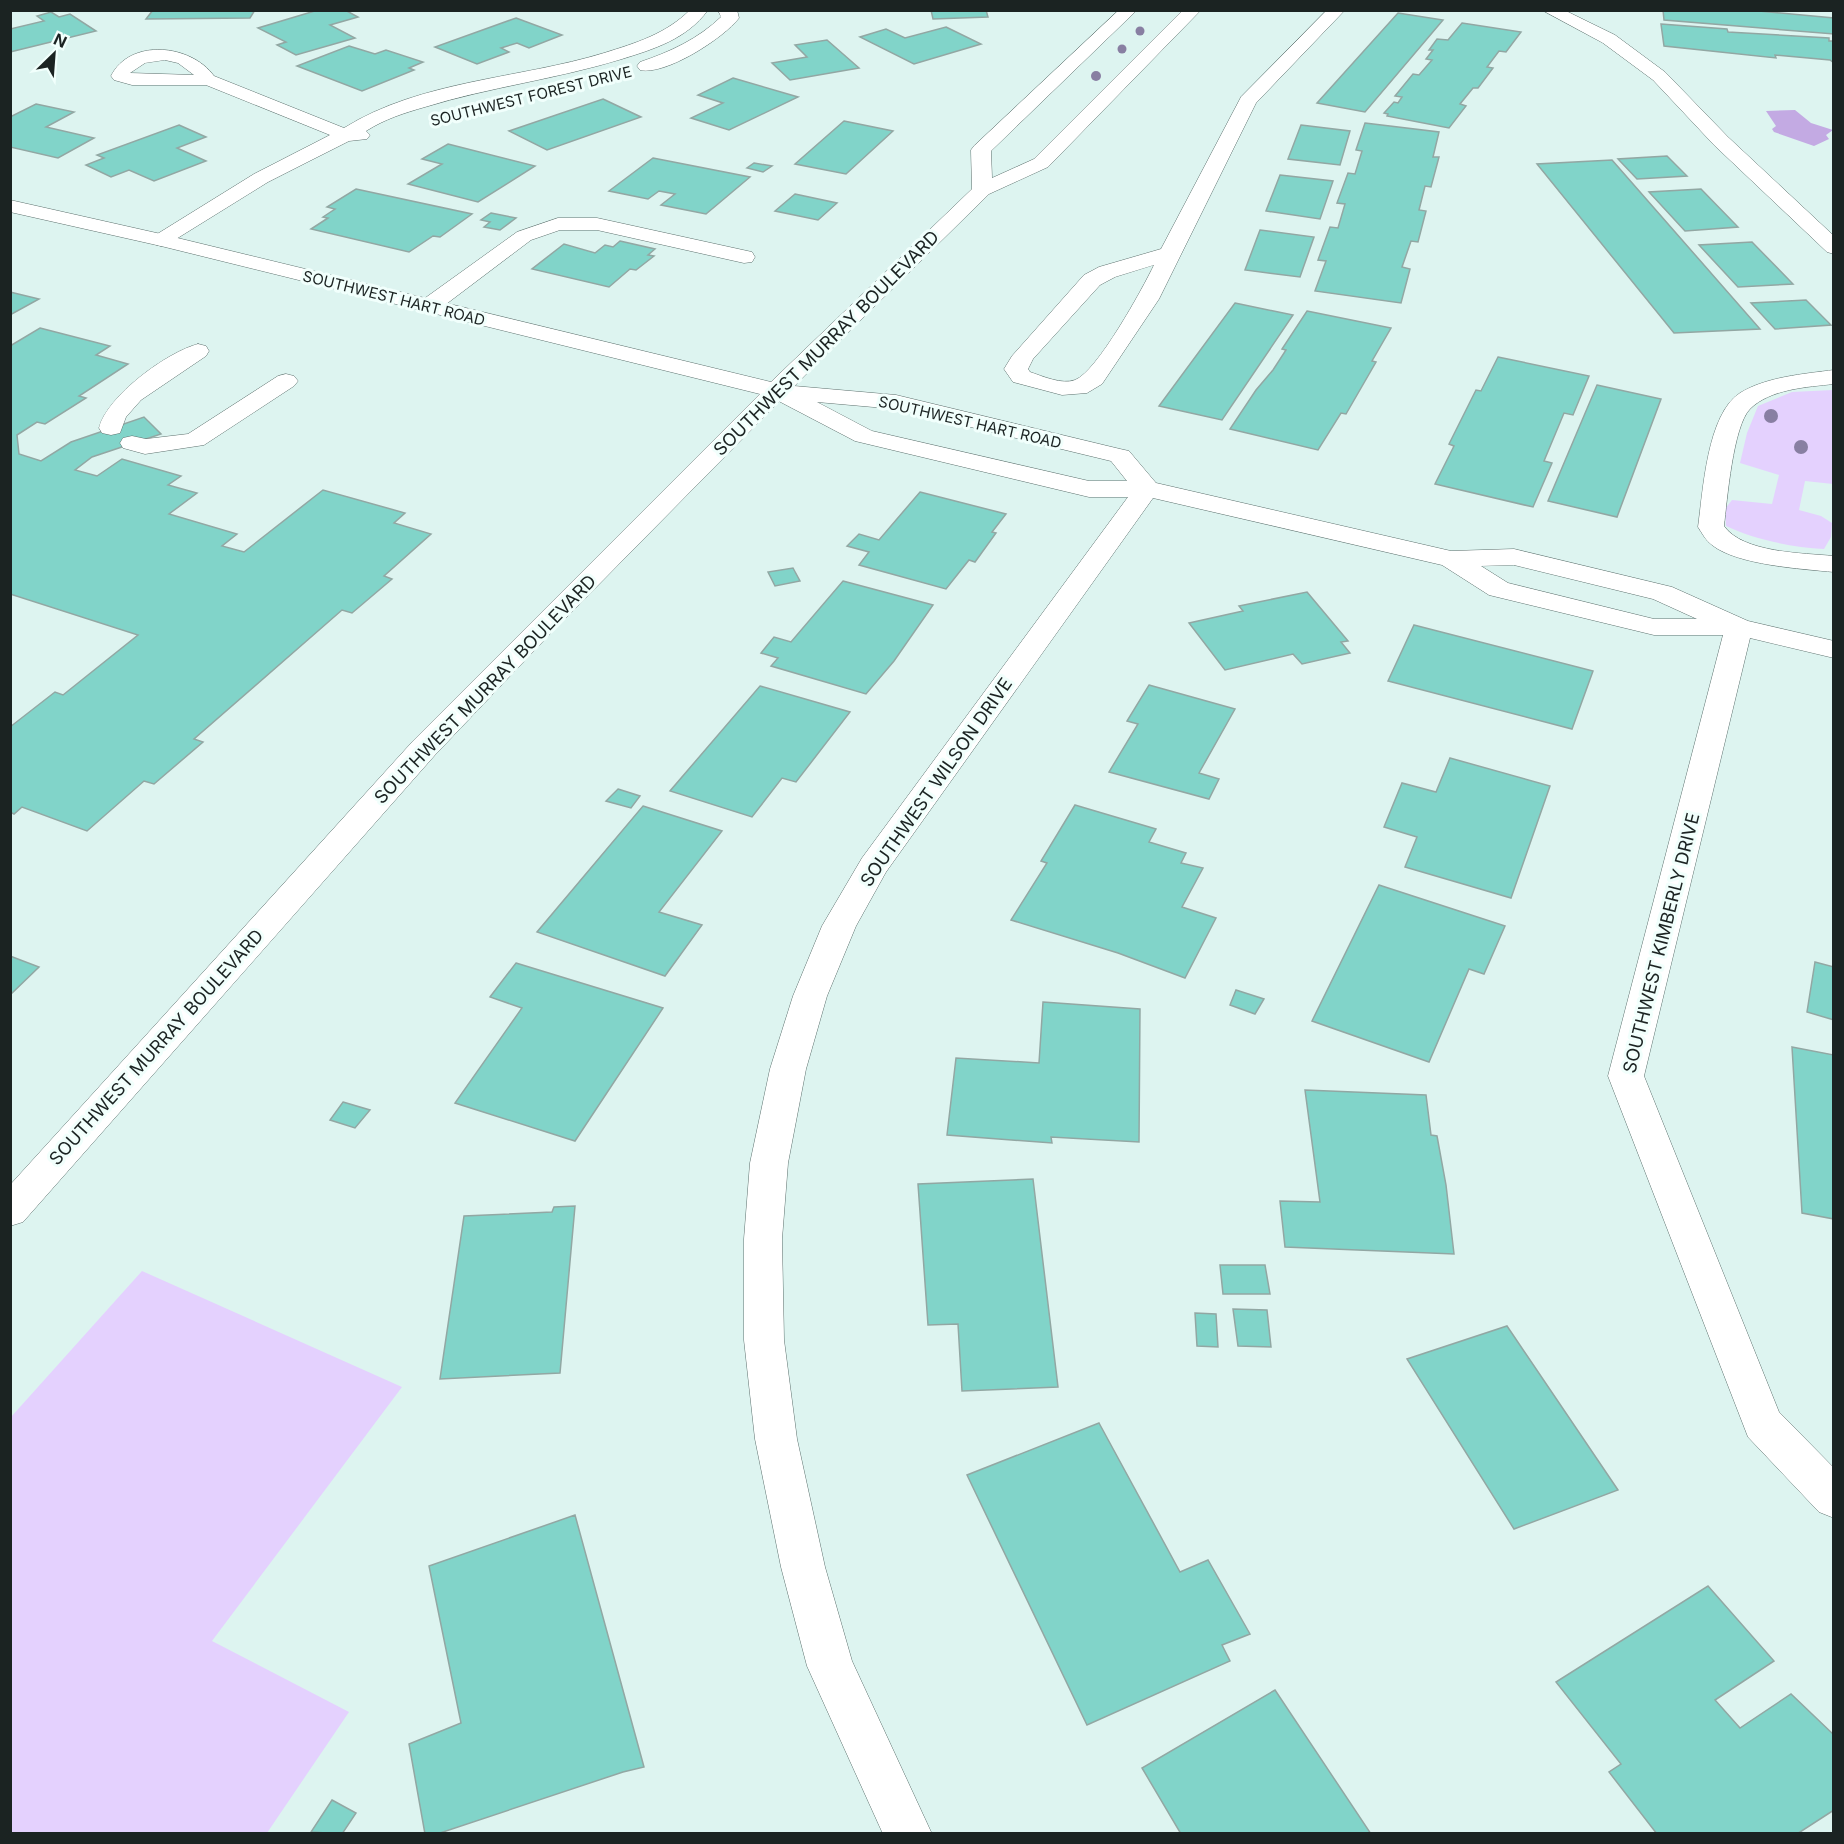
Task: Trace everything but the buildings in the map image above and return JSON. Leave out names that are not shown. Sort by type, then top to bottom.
[{"type":"street","name":"SOUTHWEST FOREST DRIVE","points":[[161,240],[261,178],[346,135],[376,116],[447,94],[583,65],[632,50],[664,38],[684,26],[700,10]]},
{"type":"street","name":"SOUTHWEST FOREST DRIVE","points":[[629,71],[692,49],[730,18],[726,10]]},
{"type":"street","points":[[982,190],[981,150],[1129,10]]},
{"type":"street","name":"SOUTHWEST MURRAY BOULEVARD","points":[[10,1210],[424,748],[540,628],[982,190],[1041,163],[1193,10]]},
{"type":"street","points":[[1170,253],[1107,272],[1092,280],[1024,356],[1016,369],[1021,377],[1062,388],[1079,388],[1094,379],[1158,284],[1170,253],[1248,101],[1337,10]]},
{"type":"street","points":[[1550,10],[1609,39],[1659,76],[1721,141],[1833,248]]},
{"type":"street","points":[[208,80],[346,135]]},
{"type":"street","name":"SOUTHWEST FOREST DRIVE","points":[[346,135],[378,134]]},
{"type":"street","name":"SOUTHWEST HART ROAD","points":[[10,206],[161,240],[777,391],[896,402],[1120,456],[1147,489]]},
{"type":"street","points":[[429,306],[524,236],[558,224],[597,224],[744,257]]},
{"type":"street","points":[[111,428],[111,419],[122,404],[137,391],[198,351]]},
{"type":"street","points":[[1833,376],[1768,390],[1740,405],[1730,424],[1716,486],[1711,527],[1721,540],[1742,548],[1790,560],[1833,564]]},
{"type":"street","points":[[132,443],[145,447],[195,440],[286,381]]},
{"type":"street","name":"SOUTHWEST HART ROAD","points":[[777,391],[864,436],[1089,489],[1147,489],[1451,559],[1499,589],[1654,627],[1739,627],[1833,650]]},
{"type":"street","name":"SOUTHWEST WILSON DRIVE","points":[[908,1833],[830,1666],[803,1567],[778,1451],[764,1340],[763,1239],[769,1163],[788,1069],[803,1017],[839,926],[873,866],[1147,489]]},
{"type":"street","name":"SOUTHWEST KIMBERLY DRIVE","points":[[1739,627],[1626,1076],[1763,1424],[1833,1498]]},
{"type":"shaded area","points":[[1795,110],[1811,123],[1833,130],[1826,135],[1829,139],[1814,146],[1774,132],[1772,129],[1776,126],[1766,111]]},
{"type":"shaded area","points":[[1833,390],[1833,484],[1805,481],[1799,510],[1821,516],[1832,523],[1831,537],[1824,549],[1774,542],[1726,526],[1725,509],[1732,500],[1772,504],[1779,475],[1740,463],[1747,433],[1758,406],[1792,392]]},
{"type":"shaded area","points":[[142,1271],[402,1387],[212,1641],[349,1712],[267,1833],[11,1833],[11,1417]]}]
